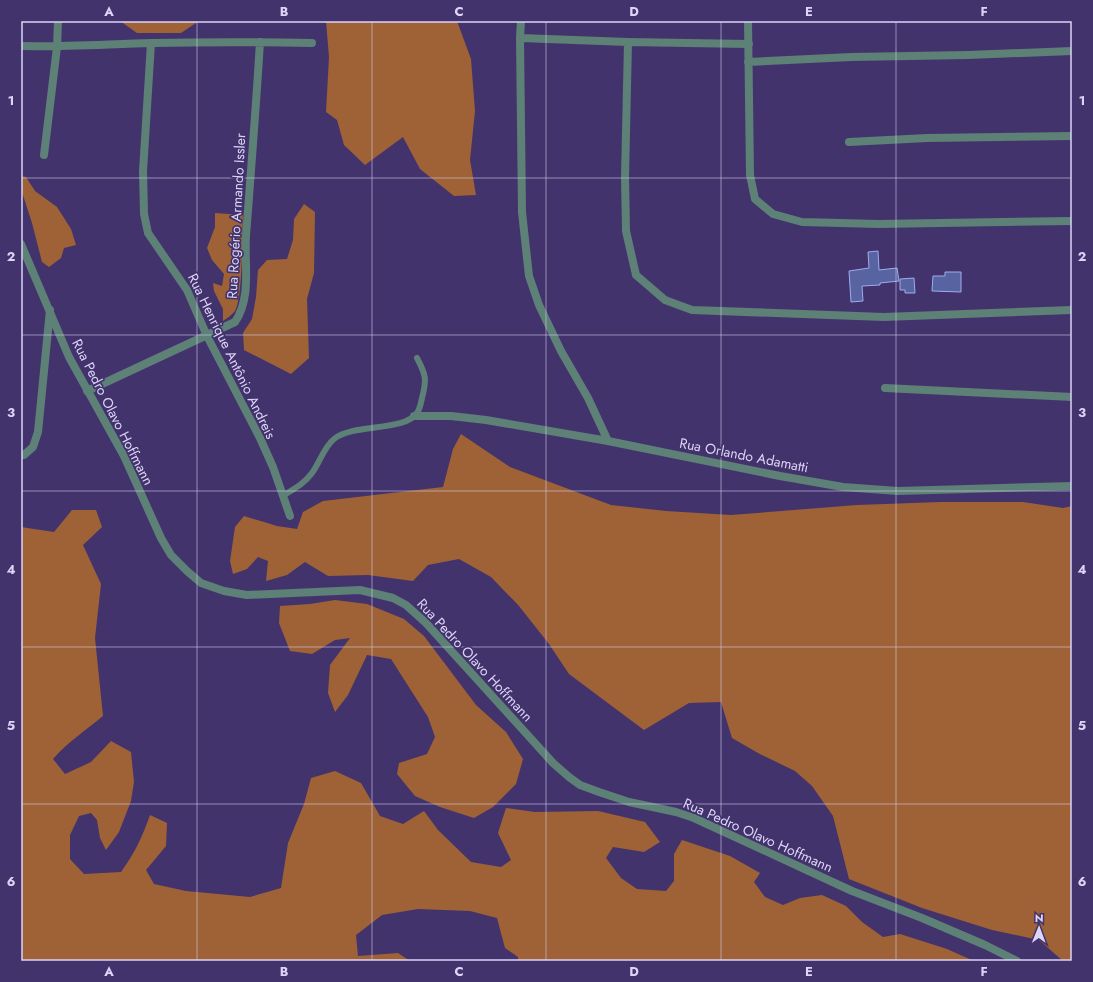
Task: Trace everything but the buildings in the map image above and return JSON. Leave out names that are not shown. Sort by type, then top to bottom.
[{"type":"street","points":[[44,155],[58,21]]},
{"type":"street","points":[[521,21],[522,212],[529,276],[539,304],[561,351],[588,398],[608,441]]},
{"type":"street","points":[[748,21],[750,175],[754,199],[773,214],[802,222],[879,224],[1072,221]]},
{"type":"street","points":[[520,38],[749,44]]},
{"type":"street","name":"Rua Rogério Armando Issler","points":[[87,391],[236,322],[241,313],[246,288],[246,244],[260,42]]},
{"type":"street","points":[[628,42],[625,177],[626,231],[636,275],[665,300],[692,310],[884,317],[1072,310]]},
{"type":"street","points":[[21,46],[56,47],[151,43],[312,43]]},
{"type":"street","name":"Rua Henrique Antônio Andreis","points":[[151,43],[143,171],[144,214],[148,233],[187,290],[207,336],[260,438],[284,495],[290,516]]},
{"type":"street","points":[[748,62],[851,56],[960,56],[1072,51]]},
{"type":"street","points":[[849,142],[927,138],[1072,136]]},
{"type":"street","name":"Rua Pedro Olavo Hoffmann","points":[[21,244],[69,357],[124,456],[161,538],[171,555],[186,571],[201,583],[224,591],[247,595],[360,590],[393,598],[406,605],[426,623],[553,763],[580,785],[629,802],[676,812],[694,818],[852,891],[922,918],[1017,961]]},
{"type":"street","points":[[21,455],[24,456],[33,447],[38,432],[50,310]]},
{"type":"street","points":[[885,388],[1072,397]]},
{"type":"street","name":"Rua Orlando Adamatti","points":[[414,416],[451,416],[486,420],[608,441],[843,487],[898,491],[1072,486]]},
{"type":"lane","points":[[414,416],[421,405],[426,382],[426,376],[417,358]]},
{"type":"lane","name":"Rua Orlando Adamatti","points":[[284,495],[299,486],[312,474],[333,440],[345,433],[396,424],[414,416]]},
{"type":"shaded area","points":[[120,21],[199,21],[181,33],[137,33]]},
{"type":"shaded area","points":[[326,21],[457,21],[471,59],[475,111],[470,160],[476,195],[454,196],[420,169],[403,137],[365,165],[344,145],[337,120],[326,112],[329,57]]},
{"type":"shaded area","points":[[21,176],[26,177],[35,191],[57,207],[71,229],[76,245],[64,248],[61,258],[49,267],[42,262],[21,189]]},
{"type":"shaded area","points":[[304,204],[315,212],[314,273],[307,299],[309,358],[291,374],[244,350],[243,333],[252,319],[256,297],[258,270],[267,260],[287,259],[293,240],[294,219]]},
{"type":"shaded area","points":[[215,213],[243,215],[241,279],[238,304],[235,311],[223,321],[223,309],[214,291],[213,283],[222,286],[224,274],[212,260],[207,248],[215,227]]},
{"type":"shaded area","points":[[461,434],[510,467],[611,505],[666,511],[731,515],[857,505],[941,502],[1023,502],[1063,508],[1072,506],[1072,961],[1063,961],[1039,940],[992,930],[922,908],[849,879],[833,816],[812,786],[795,771],[758,753],[732,738],[721,702],[689,703],[644,730],[569,674],[549,644],[519,606],[491,577],[459,559],[428,565],[413,581],[368,575],[328,576],[305,562],[287,575],[266,581],[268,561],[258,557],[247,569],[233,574],[230,561],[235,527],[244,516],[277,526],[297,529],[303,512],[323,501],[443,487],[453,449]]},
{"type":"shaded area","points":[[72,510],[96,510],[102,527],[83,545],[101,584],[95,638],[103,716],[53,759],[65,774],[91,762],[111,741],[131,752],[134,782],[131,801],[119,832],[106,850],[100,838],[97,820],[91,813],[79,816],[70,835],[70,859],[84,874],[121,872],[138,845],[150,815],[167,823],[166,846],[146,870],[154,884],[186,891],[250,897],[281,888],[288,843],[304,804],[311,778],[335,771],[361,783],[380,816],[403,824],[424,811],[438,830],[471,862],[501,867],[511,860],[498,833],[506,808],[535,812],[598,811],[645,822],[660,842],[644,852],[613,847],[606,858],[621,878],[637,889],[666,891],[674,881],[674,854],[682,840],[730,856],[760,873],[754,882],[765,897],[783,905],[800,898],[822,895],[846,906],[862,922],[883,937],[900,934],[947,949],[974,961],[518,961],[518,957],[505,948],[497,918],[470,911],[418,909],[382,915],[356,935],[358,956],[398,953],[410,961],[21,961],[21,527],[54,532]]},
{"type":"shaded area","points":[[335,600],[367,604],[404,619],[424,636],[476,705],[506,732],[523,759],[516,784],[493,807],[474,818],[440,807],[415,796],[397,774],[399,763],[427,754],[435,737],[428,717],[391,659],[367,655],[348,695],[335,712],[328,693],[330,665],[350,638],[335,640],[312,654],[290,651],[279,623],[280,606],[310,604]]}]
